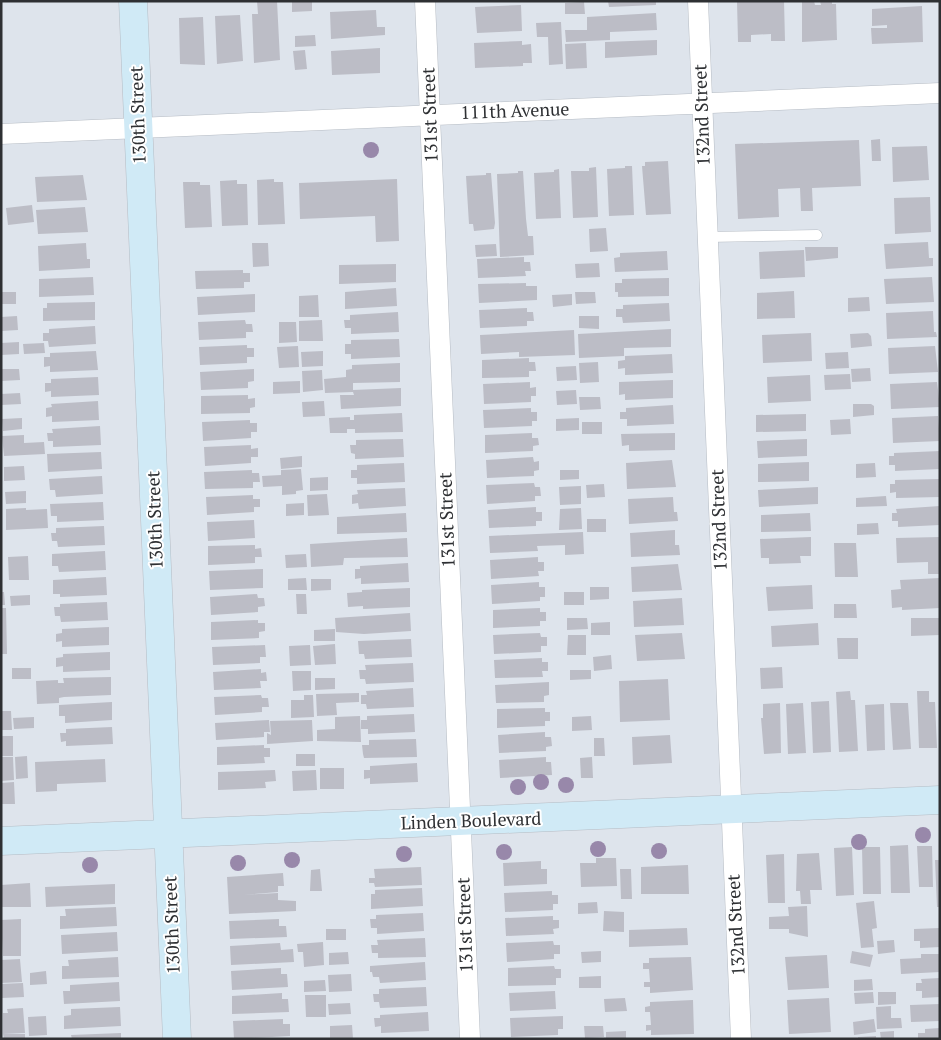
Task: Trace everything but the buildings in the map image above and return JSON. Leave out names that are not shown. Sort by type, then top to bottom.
[{"type":"street","name":"130th Street","points":[[133,1],[177,1039]]},
{"type":"street","name":"131st Street","points":[[425,1],[470,1039]]},
{"type":"street","name":"132nd Street","points":[[698,1],[741,1039]]},
{"type":"street","name":"111th Avenue","points":[[1,134],[940,93]]},
{"type":"street","name":"Linden Boulevard","points":[[1,841],[940,800]]},
{"type":"lane","points":[[707,237],[817,235]]}]
